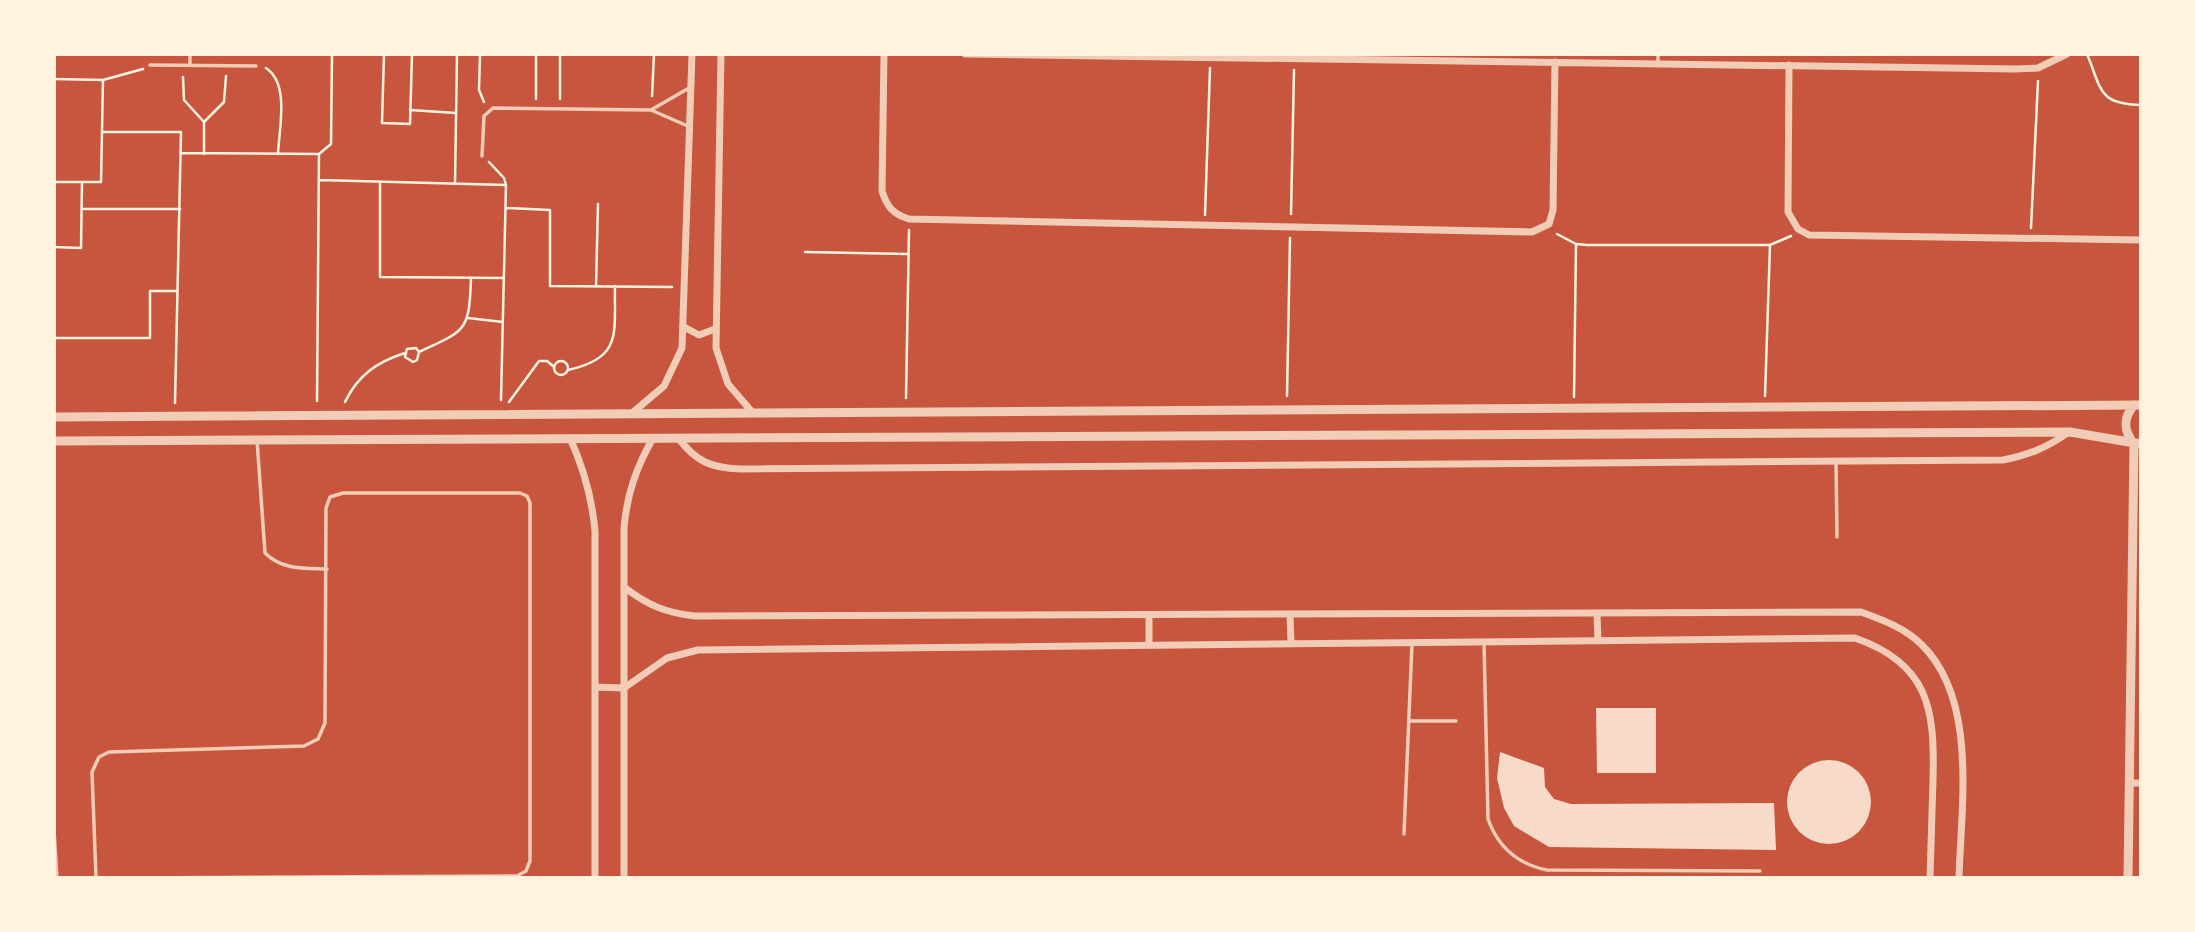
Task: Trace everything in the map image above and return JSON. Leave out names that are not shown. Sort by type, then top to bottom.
[{"type":"street","points":[[631,414],[664,386],[678,358],[684,327],[692,54]]},
{"type":"street","points":[[721,54],[715,328],[720,367],[728,384],[753,413]]},
{"type":"street","points":[[884,54],[882,191],[886,204],[896,215],[909,219],[1532,232],[1549,224],[1553,210],[1555,62]]},
{"type":"street","points":[[965,54],[1555,62],[1586,58],[1657,64],[2038,68],[2067,54]]},
{"type":"street","points":[[1789,65],[1787,212],[1798,229],[1809,235],[2141,240]]},
{"type":"street","points":[[684,327],[699,335],[715,328]]},
{"type":"street","points":[[54,417],[2137,405]]},
{"type":"street","points":[[2128,878],[2137,444],[2127,435],[2124,424],[2127,413],[2137,405]]},
{"type":"street","points":[[54,441],[2070,432],[2137,444]]},
{"type":"street","points":[[678,438],[693,457],[715,468],[740,469],[2003,460],[2027,456],[2050,446],[2070,432]]},
{"type":"street","points":[[570,438],[584,468],[592,499],[595,878]]},
{"type":"street","points":[[624,878],[624,587],[627,496],[637,466],[653,438]]},
{"type":"street","points":[[624,587],[644,603],[669,613],[695,616],[1861,612],[1894,624],[1913,638],[1944,672],[1956,704],[1962,765],[1959,878]]},
{"type":"street","points":[[1597,613],[1598,641]]},
{"type":"street","points":[[1290,614],[1291,643]]},
{"type":"street","points":[[1149,615],[1149,644]]},
{"type":"street","points":[[595,687],[624,688],[667,658],[698,650],[1598,641],[1827,636],[1855,638],[1882,648],[1904,664],[1922,687],[1931,713],[1934,741],[1930,878]]},
{"type":"street","points":[[2129,783],[2141,783]]},
{"type":"lane","points":[[190,54],[190,65]]},
{"type":"lane","points":[[1657,64],[1658,54]]},
{"type":"lane","points":[[150,65],[257,66]]},
{"type":"lane","points":[[651,110],[691,87]]},
{"type":"lane","points":[[482,156],[484,116],[489,109],[651,110],[690,127]]},
{"type":"lane","points":[[257,440],[265,553],[275,562],[288,567],[327,569]]},
{"type":"lane","points":[[1836,461],[1837,537]]},
{"type":"lane","points":[[96,878],[92,772],[99,758],[109,752],[304,746],[318,738],[325,723],[326,508],[330,497],[343,493],[520,493],[527,496],[530,503],[530,861],[526,871],[517,876],[127,878]]},
{"type":"lane","points":[[1483,642],[1488,819],[1493,831],[1509,852],[1528,865],[1547,870],[1760,872]]},
{"type":"lane","points":[[1404,834],[1412,643]]},
{"type":"lane","points":[[1409,721],[1457,721]]},
{"type":"lane","points":[[54,830],[57,878]]},
{"type":"path","points":[[181,153],[319,154],[331,144],[331,54]]},
{"type":"path","points":[[384,54],[382,123],[410,124],[412,54]]},
{"type":"path","points":[[455,184],[457,54]]},
{"type":"path","points":[[480,54],[479,90],[489,109]]},
{"type":"path","points":[[536,54],[536,109]]},
{"type":"path","points":[[560,109],[561,54]]},
{"type":"path","points":[[651,110],[654,54]]},
{"type":"path","points":[[2087,54],[2109,100],[2116,104],[2141,105]]},
{"type":"path","points":[[1205,225],[1210,57]]},
{"type":"path","points":[[54,79],[103,80],[129,75],[150,65]]},
{"type":"path","points":[[183,65],[184,100],[204,122],[204,154]]},
{"type":"path","points":[[204,122],[225,102],[226,66]]},
{"type":"path","points":[[257,66],[268,69],[277,77],[280,89],[278,154]]},
{"type":"path","points":[[2031,238],[2038,68]]},
{"type":"path","points":[[54,182],[101,183],[103,80]]},
{"type":"path","points":[[410,110],[456,114]]},
{"type":"path","points":[[102,132],[181,132],[174,416]]},
{"type":"path","points":[[317,415],[319,154]]},
{"type":"path","points":[[482,156],[498,170],[506,185],[501,414]]},
{"type":"path","points":[[319,180],[506,185]]},
{"type":"path","points":[[54,247],[81,248],[82,182]]},
{"type":"path","points":[[380,182],[380,277],[504,278]]},
{"type":"path","points":[[596,286],[598,204]]},
{"type":"path","points":[[506,208],[550,210],[550,286],[686,287]]},
{"type":"path","points":[[82,209],[180,209]]},
{"type":"path","points":[[906,412],[909,219]]},
{"type":"path","points":[[1549,224],[1565,240],[1576,244],[1770,245],[1790,237],[1798,229]]},
{"type":"path","points":[[1574,408],[1576,244]]},
{"type":"path","points":[[1765,407],[1770,245]]},
{"type":"path","points":[[805,252],[908,254]]},
{"type":"path","points":[[419,352],[452,337],[468,318],[471,278]]},
{"type":"path","points":[[501,414],[539,361],[547,361],[561,376],[568,370],[586,366],[603,356],[614,341],[615,286]]},
{"type":"path","points":[[54,338],[150,338],[150,291],[177,291]]},
{"type":"path","points":[[468,318],[503,322]]},
{"type":"path","points":[[338,415],[352,388],[366,371],[384,359],[405,353],[412,347],[419,352]]},
{"type":"path","points":[[405,353],[405,357],[413,362],[417,360],[419,352]]},
{"type":"path","points":[[553,366],[556,362],[565,362],[568,370]]},
{"type":"building","points":[[1596,708],[1656,708],[1656,773],[1597,773]]},
{"type":"building","points":[[1500,752],[1544,768],[1545,787],[1554,799],[1571,804],[1774,803],[1776,850],[1549,847],[1514,826],[1504,808],[1497,778]]},
{"type":"building","points":[[1821,760],[1837,760],[1853,767],[1864,778],[1871,794],[1868,818],[1859,832],[1837,844],[1821,844],[1805,837],[1794,826],[1787,810],[1787,794],[1794,778],[1805,767]]}]
